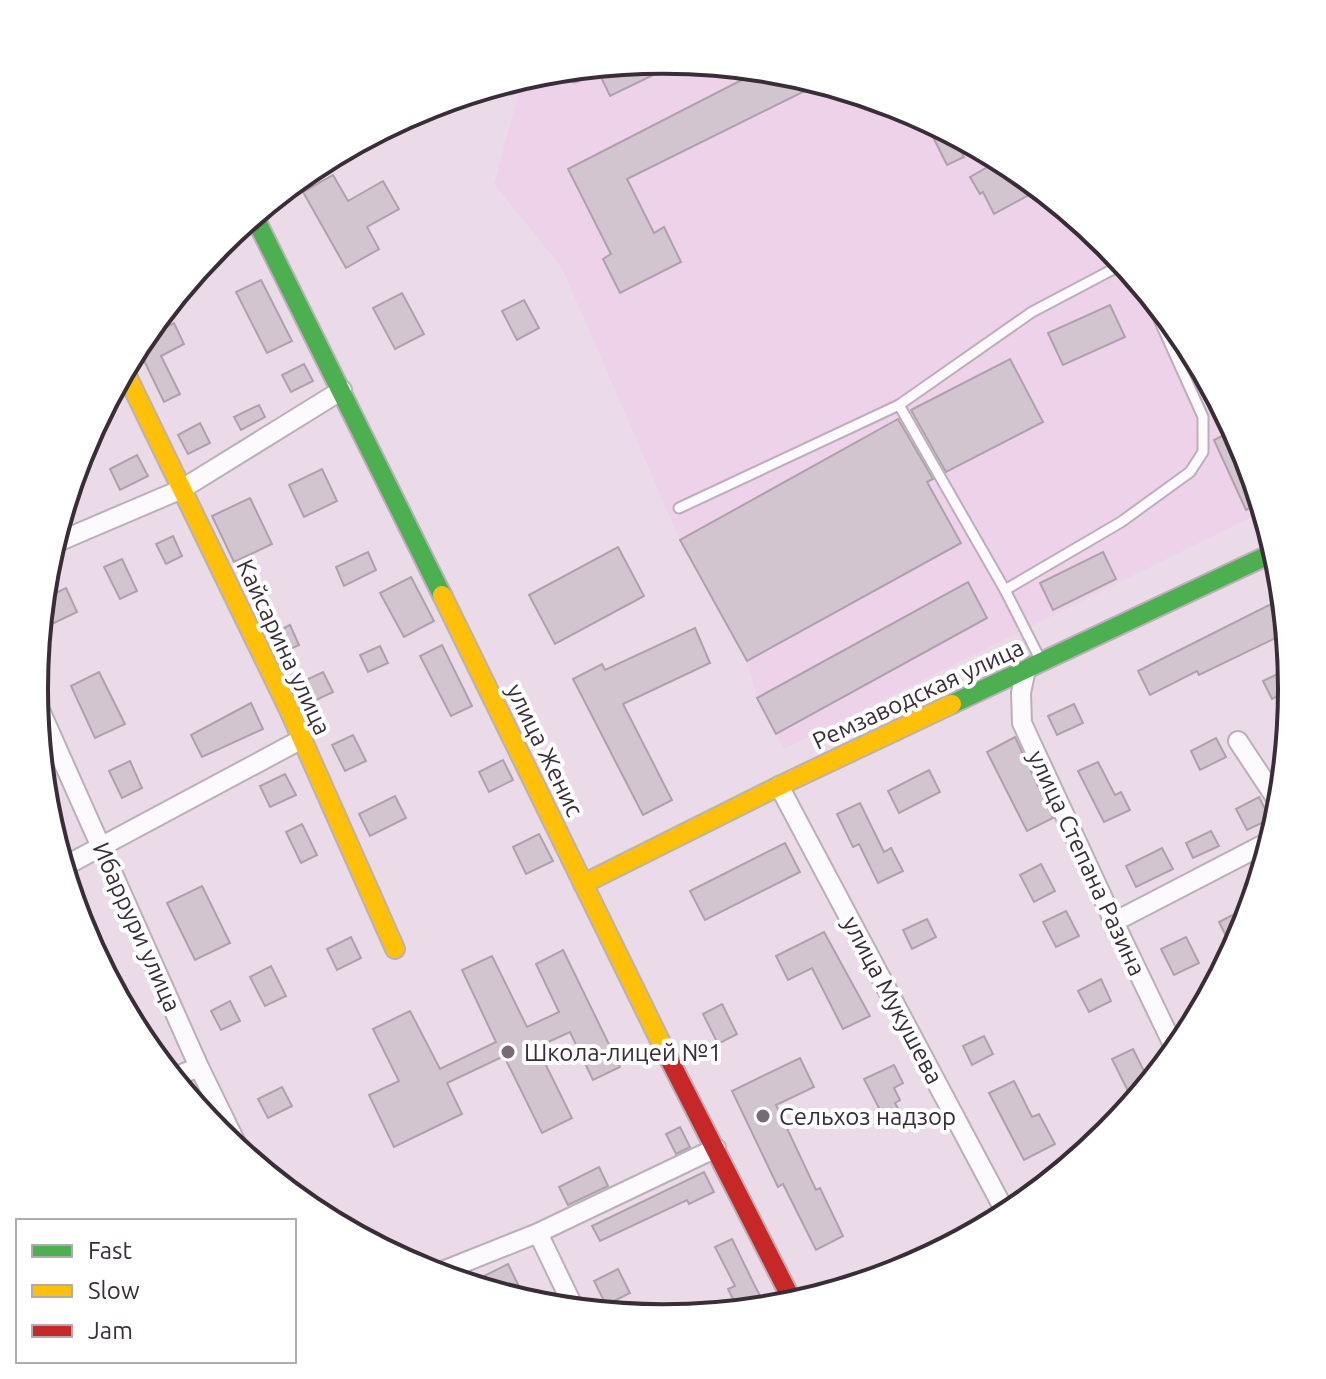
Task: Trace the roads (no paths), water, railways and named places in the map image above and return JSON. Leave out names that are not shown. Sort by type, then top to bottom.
[{"type":"street","name":"улица Женис","points":[[259,226],[788,1292]]},
{"type":"street","name":"Кайсарина улица","points":[[130,382],[302,739],[395,949]]},
{"type":"street","points":[[67,538],[182,489],[342,390]]},
{"type":"street","name":"Ремзаводская улица","points":[[583,884],[779,786],[1263,558]]},
{"type":"street","name":"улица Степана Разина","points":[[1034,666],[1021,693],[1022,723],[1169,1037]]},
{"type":"street","name":"Ибаррури улица","points":[[49,730],[226,1121]]},
{"type":"street","points":[[73,862],[302,739]]},
{"type":"street","points":[[1238,741],[1270,789]]},
{"type":"street","name":"улица Мукушева","points":[[779,786],[1001,1203]]},
{"type":"street","points":[[1114,922],[1257,848]]},
{"type":"street","points":[[183,1074],[199,1067]]},
{"type":"street","points":[[452,1267],[538,1233],[716,1148]]},
{"type":"street","points":[[538,1233],[569,1297]]},
{"type":"lane","points":[[679,508],[899,405],[1032,312],[1112,270]]},
{"type":"lane","points":[[1005,590],[1121,522],[1190,472],[1203,452],[1203,417],[1168,339]]},
{"type":"lane","points":[[899,405],[1005,590],[1034,666]]},
{"type":"place","name":"Школа-лицей №1","points":[[508,1052]]},
{"type":"place","name":"Сельхоз надзор","points":[[763,1116]]}]
